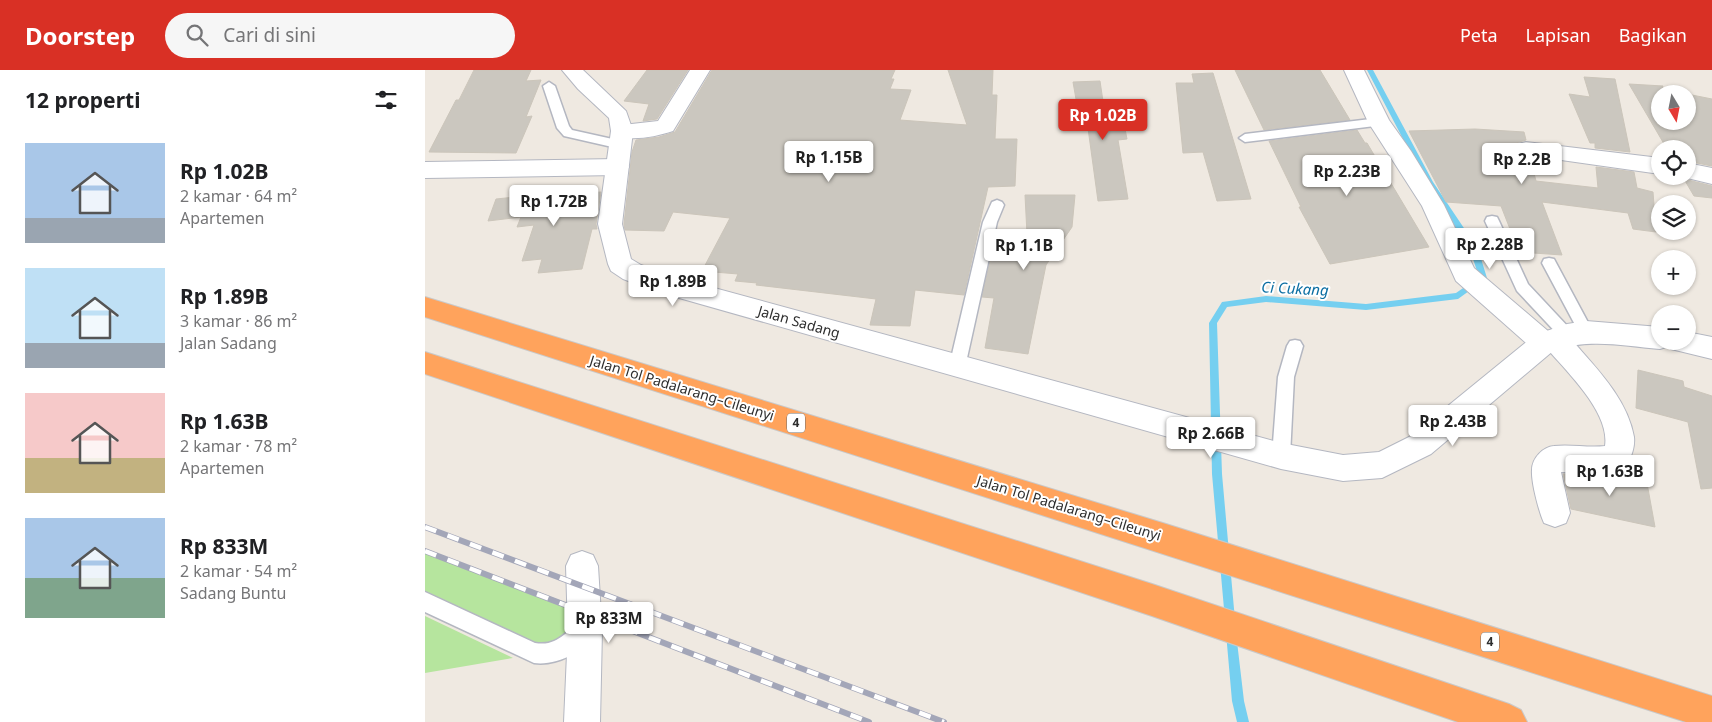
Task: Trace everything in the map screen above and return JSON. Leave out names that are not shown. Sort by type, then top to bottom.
[{"type":"highway","name":"Jalan Tol Padalarang–Cileunyi","points":[[425,307],[1269,571],[1712,713]]},
{"type":"highway","points":[[425,362],[1152,600],[1509,722]]},
{"type":"street","points":[[572,70],[585,85],[619,116],[620,148]]},
{"type":"street","points":[[425,170],[620,148],[666,126],[701,70]]},
{"type":"street","points":[[1353,70],[1379,122],[1433,205],[1465,274],[1489,295],[1563,338],[1606,402],[1618,426],[1620,443],[1617,454],[1607,460],[1553,459],[1548,464],[1546,469],[1555,513]]},
{"type":"street","name":"Jalan Sadang","points":[[620,148],[610,224],[620,264],[632,272],[667,285],[1281,456],[1343,468],[1382,465],[1421,446],[1563,338]]},
{"type":"street","points":[[1526,148],[1651,165]]},
{"type":"street","points":[[1696,173],[1712,176]]},
{"type":"street","points":[[1563,338],[1651,338]]},
{"type":"street","points":[[1696,344],[1712,348]]},
{"type":"street","points":[[582,722],[585,630],[583,566]]},
{"type":"lane","points":[[549,86],[563,128],[568,133],[620,148]]},
{"type":"lane","points":[[1245,138],[1379,122]]},
{"type":"lane","points":[[957,367],[990,222],[997,205]]},
{"type":"lane","points":[[1492,220],[1522,287],[1563,338]]},
{"type":"lane","points":[[1549,262],[1563,338]]},
{"type":"lane","points":[[1281,456],[1286,377],[1295,346]]},
{"type":"lane","points":[[425,602],[543,656],[555,654],[585,630]]},
{"type":"green space","points":[[425,549],[575,606],[585,631],[555,654],[425,602]]},
{"type":"green space","points":[[425,616],[513,658],[425,673]]},
{"type":"building","points":[[474,70],[531,70],[526,81],[541,80],[526,117],[532,116],[516,153],[429,152],[456,100],[459,100]]},
{"type":"building","points":[[647,70],[688,70],[657,119],[643,121],[649,104],[624,101]]},
{"type":"building","points":[[712,70],[895,70],[891,79],[894,79],[890,89],[911,90],[900,120],[967,125],[948,70],[993,70],[992,95],[997,95],[995,139],[1017,139],[1015,186],[988,187],[964,295],[915,290],[910,326],[870,325],[876,299],[756,285],[757,283],[735,281],[738,274],[702,271],[730,218],[673,212],[664,231],[625,230],[624,224],[632,152],[636,140],[659,137],[675,132]]},
{"type":"building","points":[[1235,70],[1320,70],[1350,120],[1264,130]]},
{"type":"building","points":[[1213,73],[1251,199],[1217,201],[1203,152],[1183,153],[1176,83],[1194,83],[1192,74]]},
{"type":"building","points":[[1584,77],[1615,79],[1630,152],[1595,148],[1595,143],[1590,143],[1569,94],[1590,97]]},
{"type":"building","points":[[1100,81],[1105,115],[1122,114],[1127,139],[1118,140],[1128,199],[1098,201],[1087,121],[1080,122],[1073,82]]},
{"type":"building","points":[[1629,84],[1651,85],[1651,122]]},
{"type":"building","points":[[1696,96],[1712,99],[1712,166],[1696,163],[1696,140],[1662,140],[1656,130],[1696,130]]},
{"type":"building","points":[[1475,129],[1524,132],[1526,140],[1516,143],[1513,150],[1518,156],[1530,158],[1536,181],[1598,188],[1596,167],[1634,172],[1637,188],[1653,192],[1653,195],[1651,195],[1651,231],[1633,229],[1628,213],[1542,202],[1562,255],[1519,252],[1501,206],[1446,202],[1409,131]]},
{"type":"building","points":[[1357,130],[1365,143],[1367,143],[1429,247],[1330,264],[1299,207],[1301,207],[1269,141]]},
{"type":"building","points":[[1696,182],[1712,186],[1712,198],[1693,195],[1688,185],[1696,185]]},
{"type":"building","points":[[601,192],[596,224],[597,229],[592,229],[582,269],[538,273],[542,259],[522,261],[534,225],[517,227],[521,217],[488,221],[496,199],[535,195],[534,198]]},
{"type":"building","points":[[1025,195],[1075,195],[1072,227],[1046,265],[1028,354],[985,348],[994,298],[982,297],[997,230],[1027,234]]},
{"type":"building","points":[[1638,370],[1683,381],[1684,387],[1712,396],[1712,488],[1701,489],[1688,422],[1636,408]]},
{"type":"building","points":[[1563,474],[1608,475],[1647,483],[1655,527],[1571,509]]},
{"type":"waterway","name":"Ci Cukang","points":[[1230,620],[1217,474],[1213,323],[1225,304],[1266,299],[1366,307],[1458,296],[1483,278],[1474,249],[1430,183],[1370,70]]},
{"type":"waterway","name":"Ci Cukang","points":[[1231,633],[1238,701],[1243,722]]},
{"type":"railway","points":[[425,527],[944,722]]},
{"type":"railway","points":[[425,551],[869,722]]}]
